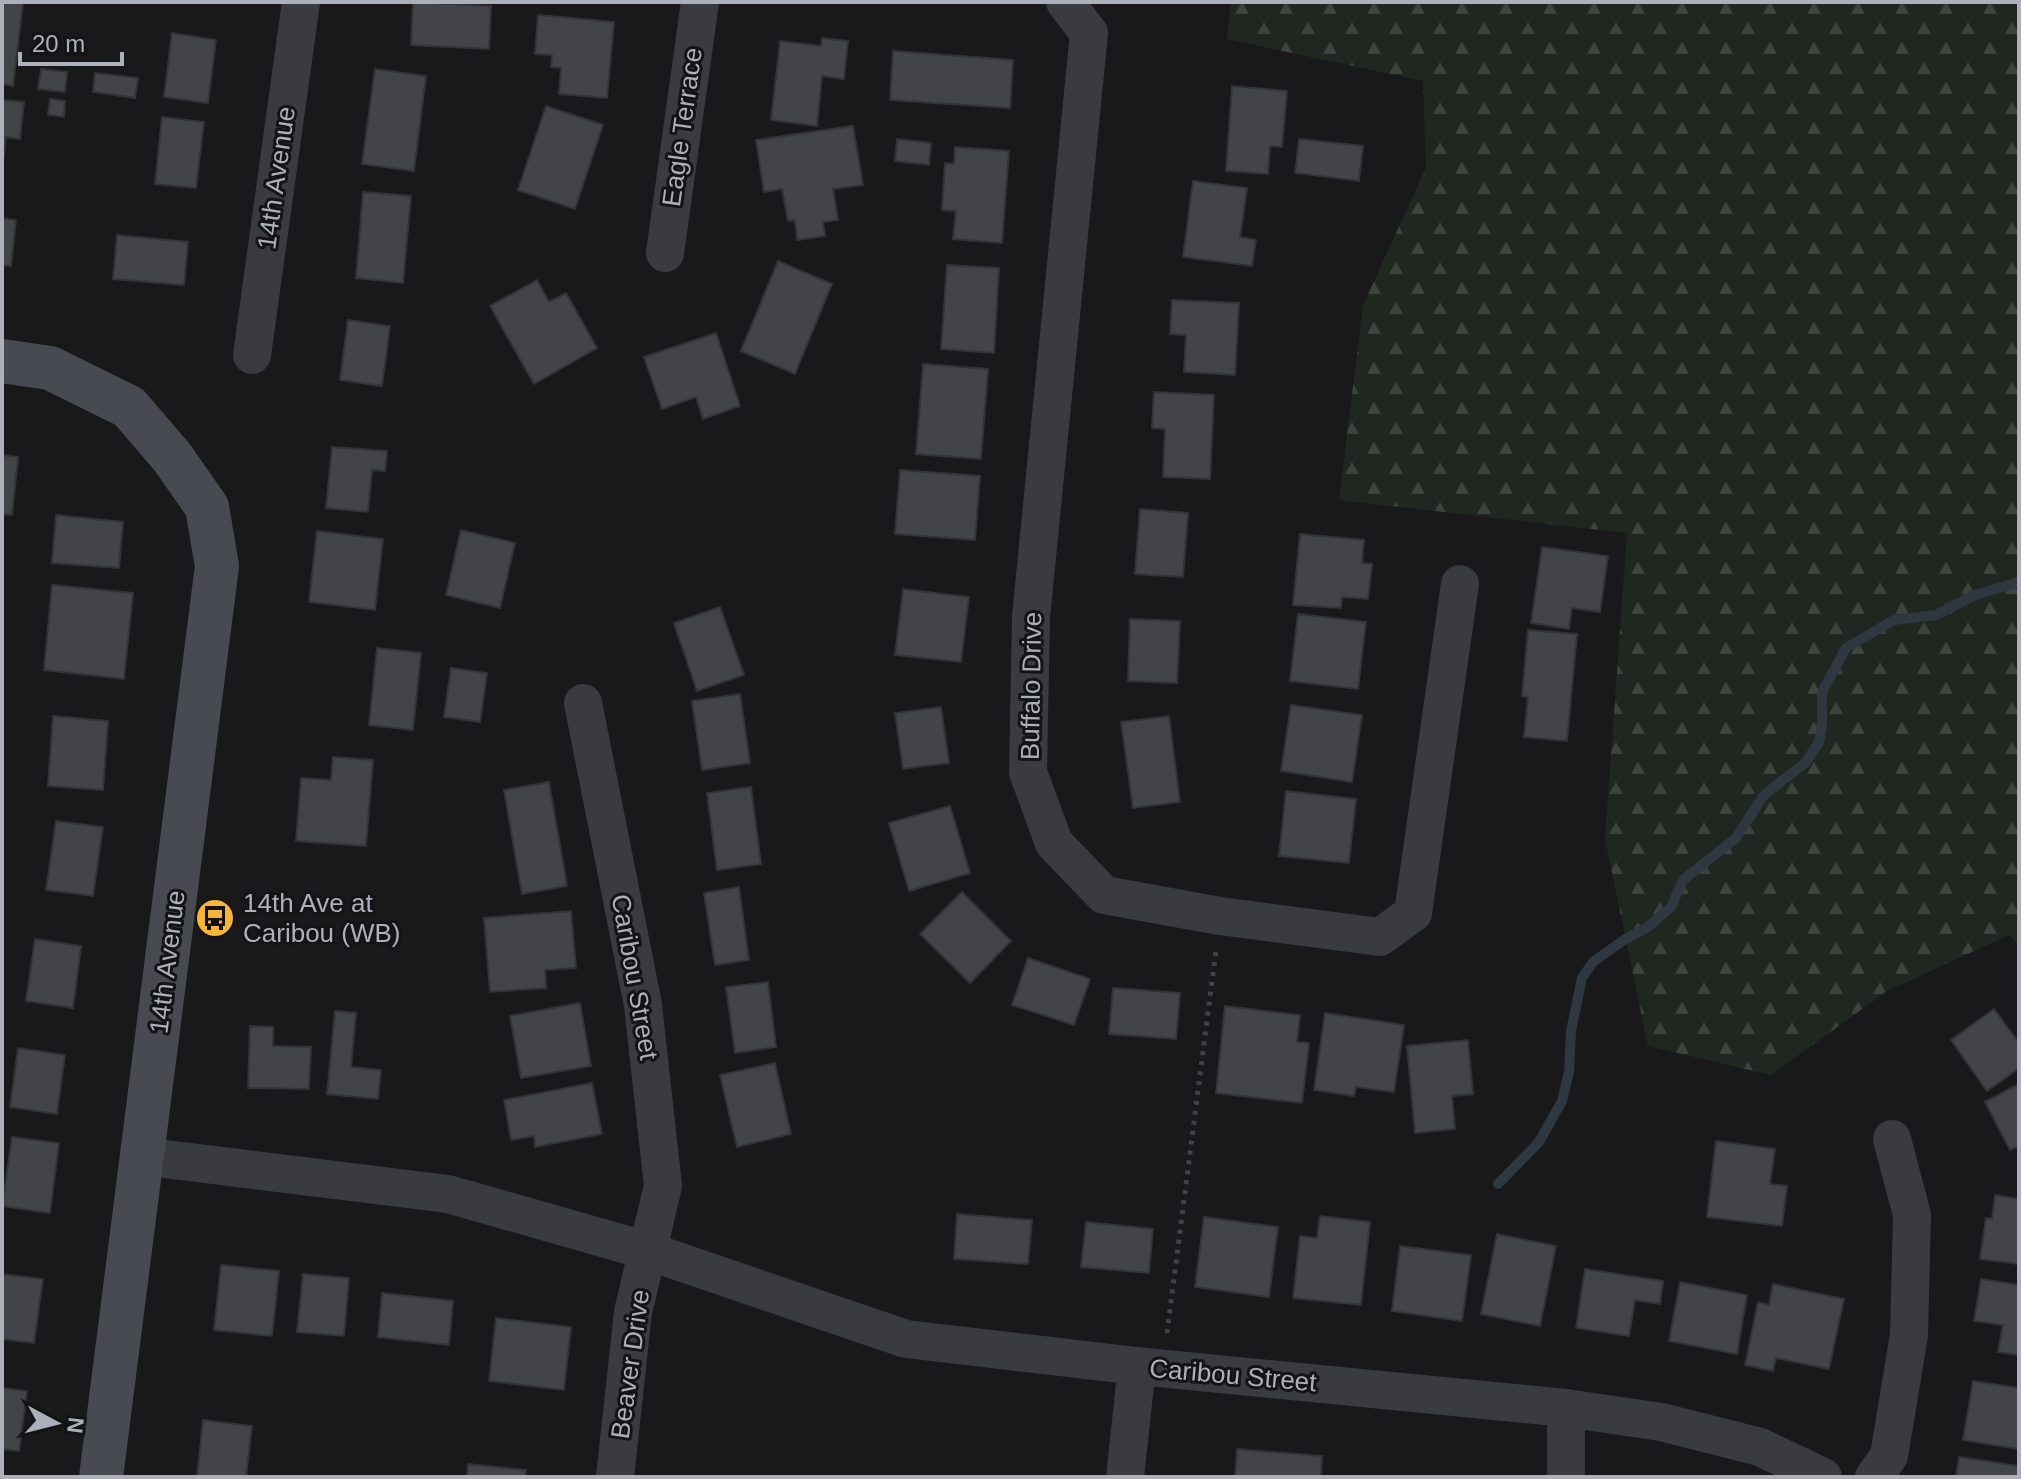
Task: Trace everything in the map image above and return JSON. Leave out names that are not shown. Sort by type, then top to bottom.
[{"type":"street","name":"14th Avenue","points":[[252,355],[301,2]]},
{"type":"street","name":"Eagle Terrace","points":[[665,253],[700,2]]},
{"type":"street","name":"Buffalo Drive","points":[[1065,2],[1089,33],[1031,617],[1028,757],[1028,772],[1054,843],[1104,895],[1220,916],[1380,937],[1413,913],[1460,584]]},
{"type":"street","name":"14th Avenue","points":[[2,361],[50,368],[129,407],[172,457],[207,507],[217,566],[101,1477]]},
{"type":"street","name":"Caribou Street","points":[[583,703],[643,1005],[663,1186],[648,1251]]},
{"type":"street","points":[[1874,1477],[1889,1456],[1909,1335],[1912,1215],[1892,1139]]},
{"type":"street","name":"Caribou Street","points":[[141,1156],[448,1194],[648,1251],[906,1339],[1137,1366],[1566,1408],[1661,1422],[1760,1447],[1823,1477]]},
{"type":"street","name":"Beaver Drive","points":[[615,1477],[633,1312],[648,1251]]},
{"type":"street","points":[[1125,1477],[1137,1366]]},
{"type":"street","points":[[1566,1408],[1566,1477]]},
{"type":"path","points":[[1167,1336],[1217,937]]},
{"type":"green space","points":[[1231,2],[2019,2],[2019,946],[2009,935],[1887,991],[1771,1075],[1648,1046],[1605,839],[1627,533],[1339,500],[1363,305],[1426,168],[1423,81],[1227,39]]},
{"type":"building","points":[[2,2],[23,2],[13,86],[2,84]]},
{"type":"building","points":[[413,2],[491,6],[489,49],[411,45]]},
{"type":"building","points":[[538,15],[614,22],[607,98],[559,94],[561,68],[551,67],[552,55],[535,54]]},
{"type":"building","points":[[172,33],[216,40],[208,103],[164,97]]},
{"type":"building","points":[[822,38],[848,41],[844,79],[822,76],[817,126],[771,120],[780,41],[821,46]]},
{"type":"building","points":[[893,51],[1013,60],[1010,108],[890,100]]},
{"type":"building","points":[[41,69],[67,72],[65,92],[38,89]]},
{"type":"building","points":[[375,69],[426,76],[414,171],[362,164]]},
{"type":"building","points":[[95,73],[138,78],[135,98],[93,92]]},
{"type":"building","points":[[1232,86],[1287,91],[1282,147],[1270,146],[1268,174],[1226,171]]},
{"type":"building","points":[[50,99],[65,101],[64,117],[48,115]]},
{"type":"building","points":[[2,100],[24,102],[20,139],[6,137],[2,170]]},
{"type":"building","points":[[546,106],[603,125],[575,209],[518,190]]},
{"type":"building","points":[[162,117],[204,122],[196,188],[155,184]]},
{"type":"building","points":[[853,126],[863,185],[833,189],[838,220],[823,222],[825,236],[797,240],[795,220],[788,221],[782,189],[764,192],[756,140]]},
{"type":"building","points":[[897,139],[931,143],[929,165],[895,161]]},
{"type":"building","points":[[1299,139],[1363,146],[1359,181],[1295,173]]},
{"type":"building","points":[[955,147],[1009,151],[1002,243],[953,239],[956,211],[942,210],[945,163],[954,164]]},
{"type":"building","points":[[1193,181],[1247,188],[1240,237],[1256,240],[1252,266],[1183,257]]},
{"type":"building","points":[[363,192],[411,196],[403,283],[356,278]]},
{"type":"building","points":[[2,218],[16,220],[11,266],[2,265]]},
{"type":"building","points":[[117,235],[188,242],[184,285],[113,279]]},
{"type":"building","points":[[778,261],[832,284],[795,374],[741,351]]},
{"type":"building","points":[[947,265],[999,268],[994,353],[941,349]]},
{"type":"building","points":[[537,280],[549,302],[566,293],[597,348],[534,384],[490,306]]},
{"type":"building","points":[[1172,300],[1239,303],[1235,375],[1184,372],[1186,335],[1170,334]]},
{"type":"building","points":[[348,320],[390,326],[382,386],[340,380]]},
{"type":"building","points":[[716,333],[740,406],[703,419],[696,397],[662,409],[644,357]]},
{"type":"building","points":[[923,364],[988,369],[981,459],[916,454]]},
{"type":"building","points":[[1154,392],[1214,395],[1210,479],[1163,477],[1165,429],[1152,428]]},
{"type":"building","points":[[332,447],[387,451],[385,471],[372,470],[368,512],[326,508]]},
{"type":"building","points":[[2,455],[18,457],[12,515],[2,514]]},
{"type":"building","points":[[900,470],[980,476],[975,540],[895,534]]},
{"type":"building","points":[[1140,509],[1188,513],[1183,577],[1135,574]]},
{"type":"building","points":[[56,515],[123,522],[119,568],[52,563]]},
{"type":"building","points":[[461,530],[515,543],[500,608],[446,595]]},
{"type":"building","points":[[317,531],[383,539],[375,610],[309,602]]},
{"type":"building","points":[[1300,534],[1364,540],[1362,563],[1372,564],[1368,599],[1342,597],[1341,608],[1293,605]]},
{"type":"building","points":[[1542,547],[1608,556],[1600,612],[1572,608],[1569,629],[1531,623]]},
{"type":"building","points":[[52,585],[133,593],[124,679],[44,670]]},
{"type":"building","points":[[903,589],[969,597],[961,662],[895,655]]},
{"type":"building","points":[[720,607],[744,675],[697,691],[674,623]]},
{"type":"building","points":[[1298,614],[1366,622],[1358,689],[1290,681]]},
{"type":"building","points":[[1130,619],[1180,621],[1177,683],[1128,681]]},
{"type":"building","points":[[1528,630],[1577,634],[1567,741],[1524,737],[1528,697],[1522,696]]},
{"type":"building","points":[[377,648],[421,653],[413,730],[369,725]]},
{"type":"building","points":[[451,668],[487,673],[480,722],[444,717]]},
{"type":"building","points":[[740,694],[750,763],[702,770],[692,701]]},
{"type":"building","points":[[1291,705],[1362,715],[1352,782],[1281,771]]},
{"type":"building","points":[[941,707],[949,763],[903,769],[895,713]]},
{"type":"building","points":[[53,716],[108,721],[103,790],[48,786]]},
{"type":"building","points":[[1169,716],[1180,802],[1133,808],[1121,722]]},
{"type":"building","points":[[333,757],[373,760],[366,846],[296,841],[301,778],[331,780]]},
{"type":"building","points":[[549,782],[567,886],[522,894],[504,790]]},
{"type":"building","points":[[751,787],[761,864],[717,870],[707,793]]},
{"type":"building","points":[[1286,791],[1356,799],[1349,863],[1279,856]]},
{"type":"building","points":[[950,806],[970,873],[909,891],[889,823]]},
{"type":"building","points":[[56,821],[103,827],[93,896],[46,890]]},
{"type":"building","points":[[739,887],[749,960],[715,965],[704,893]]},
{"type":"building","points":[[962,892],[1011,941],[970,983],[920,934]]},
{"type":"building","points":[[571,911],[576,968],[545,970],[546,988],[490,992],[484,918]]},
{"type":"building","points":[[35,939],[81,946],[73,1008],[26,1001]]},
{"type":"building","points":[[1028,958],[1090,979],[1074,1025],[1012,1005]]},
{"type":"building","points":[[768,982],[776,1047],[735,1053],[726,987]]},
{"type":"building","points":[[1113,988],[1180,993],[1176,1039],[1109,1034]]},
{"type":"building","points":[[580,1003],[591,1066],[521,1078],[510,1016]]},
{"type":"building","points":[[1225,1006],[1300,1015],[1297,1042],[1309,1043],[1302,1103],[1216,1093]]},
{"type":"building","points":[[1994,1009],[2019,1043],[2019,1068],[1987,1091],[1951,1040]]},
{"type":"building","points":[[335,1011],[356,1013],[351,1067],[381,1070],[378,1099],[327,1094]]},
{"type":"building","points":[[1325,1013],[1404,1025],[1394,1092],[1356,1087],[1354,1096],[1314,1090]]},
{"type":"building","points":[[250,1026],[273,1027],[273,1046],[311,1047],[309,1089],[248,1088]]},
{"type":"building","points":[[1468,1040],[1473,1094],[1452,1096],[1455,1129],[1415,1133],[1407,1046]]},
{"type":"building","points":[[18,1048],[65,1055],[57,1114],[10,1107]]},
{"type":"building","points":[[775,1063],[791,1134],[737,1147],[720,1075]]},
{"type":"building","points":[[592,1083],[602,1134],[535,1147],[534,1136],[511,1140],[504,1100]]},
{"type":"building","points":[[2019,1084],[2019,1146],[2010,1150],[1985,1102]]},
{"type":"building","points":[[12,1137],[59,1143],[50,1213],[2,1206]]},
{"type":"building","points":[[1716,1141],[1775,1149],[1770,1184],[1787,1186],[1782,1226],[1707,1217]]},
{"type":"building","points":[[1995,1195],[2019,1199],[2019,1264],[1980,1259],[1986,1218],[1992,1219]]},
{"type":"building","points":[[957,1214],[1032,1220],[1028,1264],[954,1259]]},
{"type":"building","points":[[1320,1216],[1370,1222],[1361,1305],[1293,1298],[1300,1236],[1317,1238]]},
{"type":"building","points":[[1204,1217],[1278,1227],[1269,1297],[1195,1287]]},
{"type":"building","points":[[1086,1222],[1153,1229],[1149,1273],[1081,1267]]},
{"type":"building","points":[[1497,1234],[1556,1246],[1540,1326],[1481,1314]]},
{"type":"building","points":[[1400,1246],[1471,1255],[1462,1321],[1392,1311]]},
{"type":"building","points":[[221,1265],[279,1271],[272,1336],[214,1330]]},
{"type":"building","points":[[1585,1269],[1663,1281],[1660,1304],[1635,1300],[1629,1336],[1576,1328]]},
{"type":"building","points":[[2,1274],[43,1279],[34,1343],[2,1339]]},
{"type":"building","points":[[303,1274],[349,1278],[344,1336],[297,1332]]},
{"type":"building","points":[[1981,1279],[2019,1285],[2019,1355],[1998,1352],[2003,1325],[1974,1321]]},
{"type":"building","points":[[1680,1282],[1747,1295],[1737,1354],[1669,1341]]},
{"type":"building","points":[[1773,1284],[1844,1299],[1829,1369],[1776,1358],[1773,1371],[1745,1365],[1758,1302],[1769,1305]]},
{"type":"building","points":[[382,1293],[453,1301],[449,1345],[378,1337]]},
{"type":"building","points":[[496,1318],[571,1327],[564,1390],[489,1381]]},
{"type":"building","points":[[1973,1381],[2019,1388],[2019,1449],[1963,1440]]},
{"type":"building","points":[[2,1388],[27,1391],[19,1451],[2,1449]]},
{"type":"building","points":[[203,1420],[252,1426],[246,1477],[197,1477]]},
{"type":"building","points":[[1237,1449],[1322,1456],[1321,1477],[1235,1477]]},
{"type":"building","points":[[1959,1457],[2019,1466],[2019,1477],[1956,1477]]},
{"type":"building","points":[[468,1464],[526,1470],[525,1477],[467,1477]]},
{"type":"waterway","points":[[1498,1184],[1539,1142],[1562,1101],[1582,978],[1593,962],[1648,927],[1671,907],[1683,880],[1736,838],[1764,795],[1805,763],[1819,742],[1822,692],[1846,648],[1894,620],[1936,615],[1975,595],[2019,582]]},
{"type":"place","name":"14th Ave at Caribou (WB)","points":[[215,918]]}]
